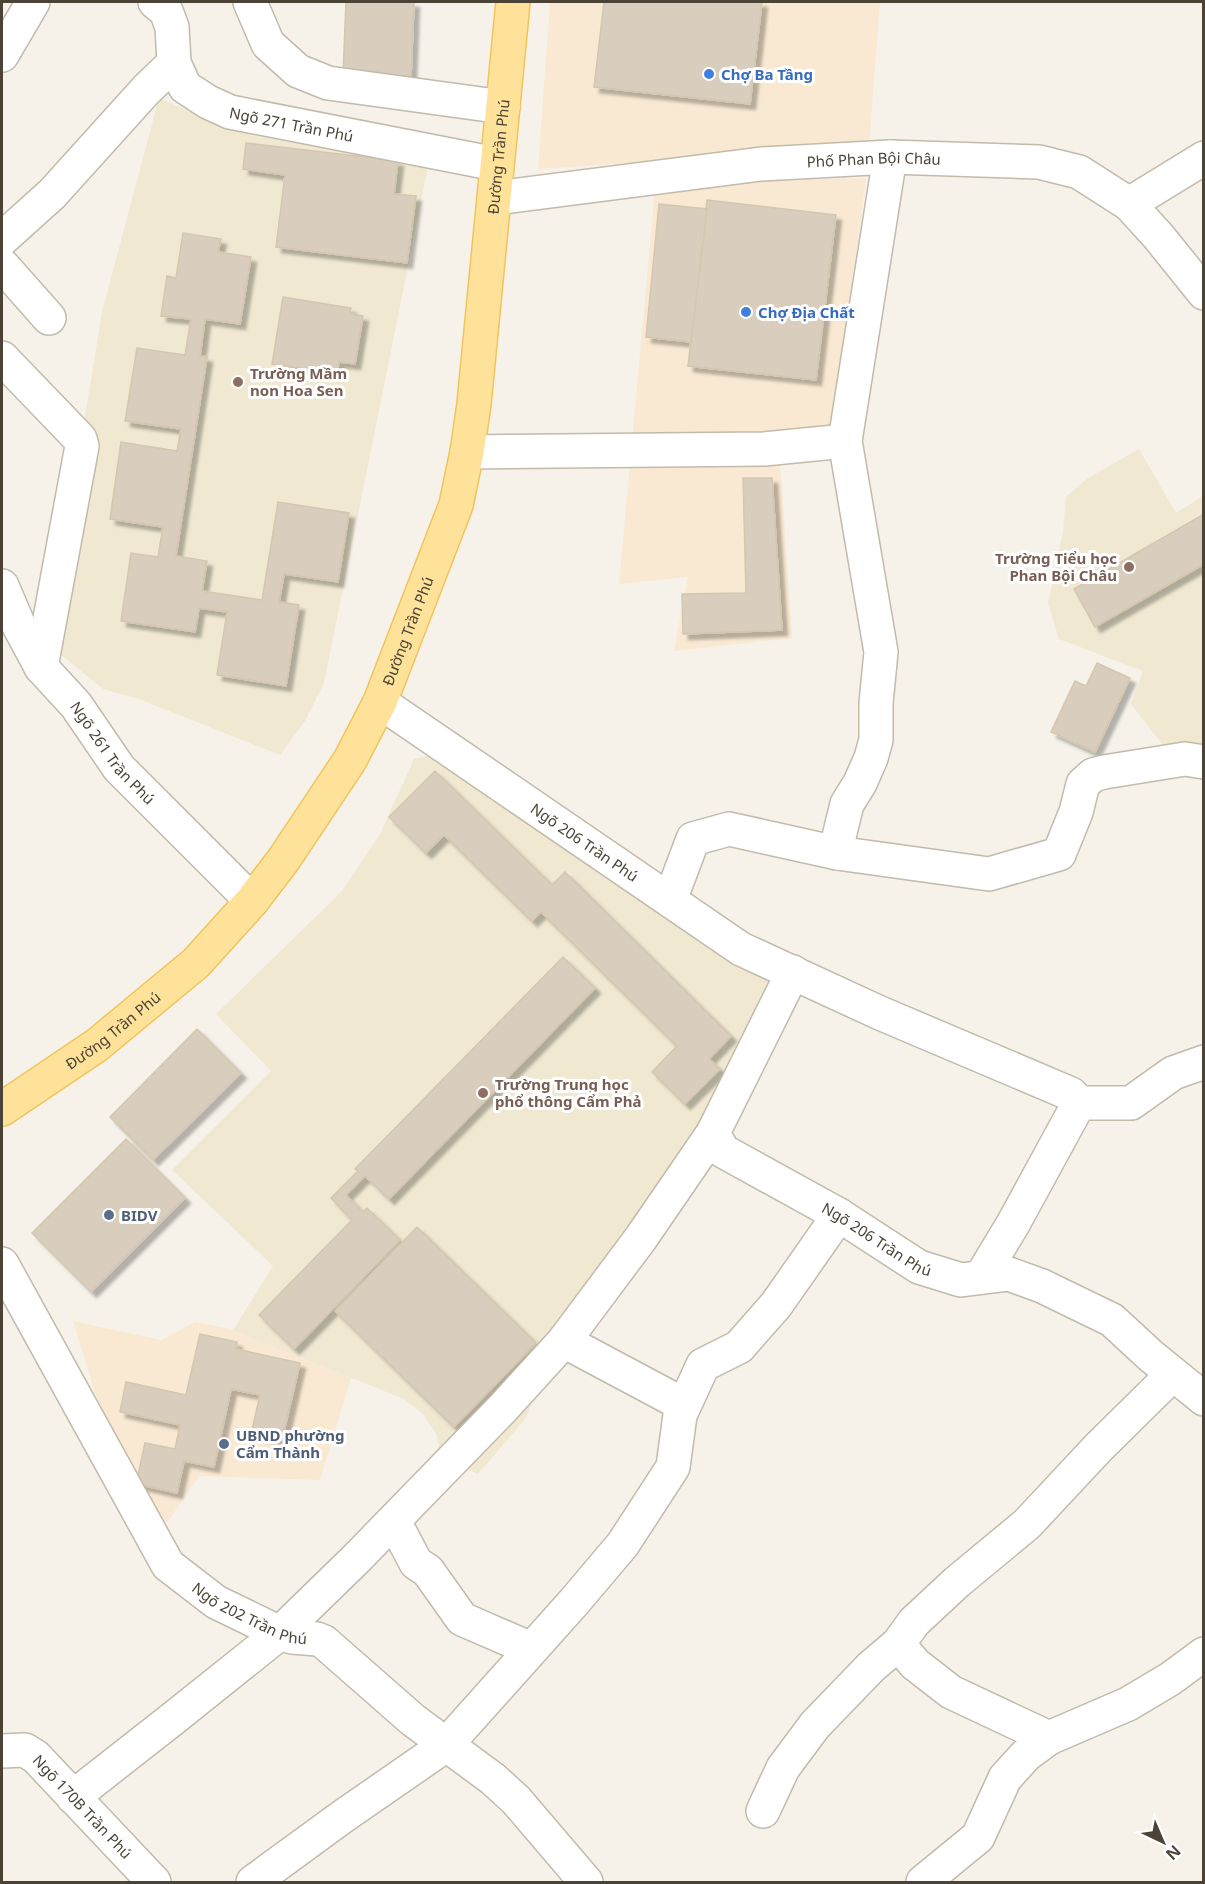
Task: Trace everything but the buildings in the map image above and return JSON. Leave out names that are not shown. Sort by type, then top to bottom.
[{"type":"main road","name":"Đường Trần Phú","points":[[2,1109],[97,1046],[196,963],[252,901],[284,859],[350,760],[380,702],[456,505],[467,452],[474,404],[513,2]]},
{"type":"street","points":[[2,55],[33,2]]},
{"type":"street","name":"Ngõ 271 Trần Phú","points":[[155,2],[166,11],[172,27],[174,63],[185,87],[208,102],[230,112],[496,164]]},
{"type":"street","points":[[250,2],[268,44],[298,71],[328,83],[503,107]]},
{"type":"street","points":[[2,239],[52,194],[146,90],[174,63]]},
{"type":"street","points":[[837,853],[847,804],[864,775],[876,740],[876,703],[881,652],[845,441],[890,157]]},
{"type":"street","name":"Phố Phan Bội Châu","points":[[495,198],[761,164],[890,157],[1039,162],[1079,172],[1129,204],[1160,237],[1203,293]]},
{"type":"street","points":[[1129,204],[1203,158]]},
{"type":"street","points":[[2,265],[49,318]]},
{"type":"street","points":[[2,358],[80,439],[82,446],[41,667]]},
{"type":"street","points":[[467,452],[764,449],[845,441]]},
{"type":"street","name":"Ngõ 261 Trần Phú","points":[[2,586],[41,667],[76,705],[119,768],[252,901]]},
{"type":"street","name":"Ngõ 206 Trần Phú","points":[[380,702],[741,949],[1071,1094],[1079,1103]]},
{"type":"street","points":[[670,900],[693,839],[729,829],[837,853],[989,874],[1059,854],[1076,812],[1083,784],[1093,775],[1185,759],[1203,762]]},
{"type":"street","points":[[73,1797],[176,1717],[279,1632],[394,1521],[564,1341],[641,1238],[713,1132],[793,972]]},
{"type":"street","points":[[981,1277],[1013,1224],[1079,1103],[1131,1103],[1173,1073],[1203,1062]]},
{"type":"street","name":"Ngõ 206 Trần Phú","points":[[713,1132],[723,1151],[839,1215],[918,1267],[961,1280],[1009,1274],[1042,1286],[1112,1320],[1203,1399]]},
{"type":"street","points":[[253,1882],[446,1745],[624,1544],[673,1467],[680,1415],[703,1365],[739,1347],[776,1305],[839,1215]]},
{"type":"street","name":"Ngõ 202 Trần Phú","points":[[2,1264],[168,1564],[216,1602],[292,1637],[317,1639],[324,1642],[413,1720],[493,1779],[516,1800],[586,1882]]},
{"type":"street","points":[[564,1341],[684,1405]]},
{"type":"street","points":[[763,1811],[783,1768],[815,1725],[871,1667],[898,1644],[914,1622],[957,1582],[1027,1524],[1098,1448],[1173,1374]]},
{"type":"street","points":[[394,1521],[416,1563],[428,1571],[462,1619],[531,1649]]},
{"type":"street","points":[[898,1644],[915,1664],[951,1692],[1049,1738]]},
{"type":"street","points":[[923,1882],[978,1837],[1005,1778],[1026,1755],[1049,1738],[1128,1704],[1170,1679],[1203,1654]]},
{"type":"street","name":"Ngõ 170B Trần Phú","points":[[2,1751],[25,1750],[36,1756],[154,1882]]},
{"type":"shaded area","name":"Chợ Ba Tầng","points":[[550,2],[880,2],[869,147],[538,169]]},
{"type":"shaded area","name":"Trường Mầm non Hoa Sen","points":[[159,98],[223,127],[430,157],[324,683],[305,721],[280,755],[139,699],[103,689],[48,644],[102,312]]},
{"type":"shaded area","name":"Chợ Địa Chất","points":[[866,178],[832,434],[779,445],[792,638],[674,651],[688,577],[619,584],[655,189],[707,181]]},
{"type":"shaded area","name":"Trường Tiểu học Phan Bội Châu","points":[[1139,449],[1176,513],[1203,496],[1203,752],[1166,749],[1131,704],[1143,671],[1059,639],[1048,603],[1063,532],[1066,497],[1088,478]]},
{"type":"shaded area","name":"Trường Trung học phổ thông Cẩm Phả","points":[[432,755],[609,881],[771,981],[708,1116],[548,1362],[526,1418],[478,1474],[440,1455],[437,1435],[424,1415],[404,1399],[233,1330],[273,1266],[172,1170],[271,1071],[216,1014],[341,892],[379,836],[414,759]]},
{"type":"shaded area","name":"UBND phường Cẩm Thành","points":[[73,1321],[161,1340],[195,1322],[237,1330],[351,1378],[320,1480],[199,1476],[167,1523],[149,1504],[101,1412]]},
{"type":"place","name":"Chợ Ba Tầng","points":[[709,74]]},
{"type":"place","name":"Chợ Địa Chất","points":[[746,312]]},
{"type":"place","name":"Trường Mầm non Hoa Sen","points":[[238,382]]},
{"type":"place","name":"Trường Tiểu học Phan Bội Châu","points":[[1129,567]]},
{"type":"place","name":"Trường Trung học phổ thông Cẩm Phả","points":[[483,1093]]},
{"type":"place","name":"BIDV","points":[[109,1215]]},
{"type":"place","name":"UBND phường Cẩm Thành","points":[[224,1444]]}]
